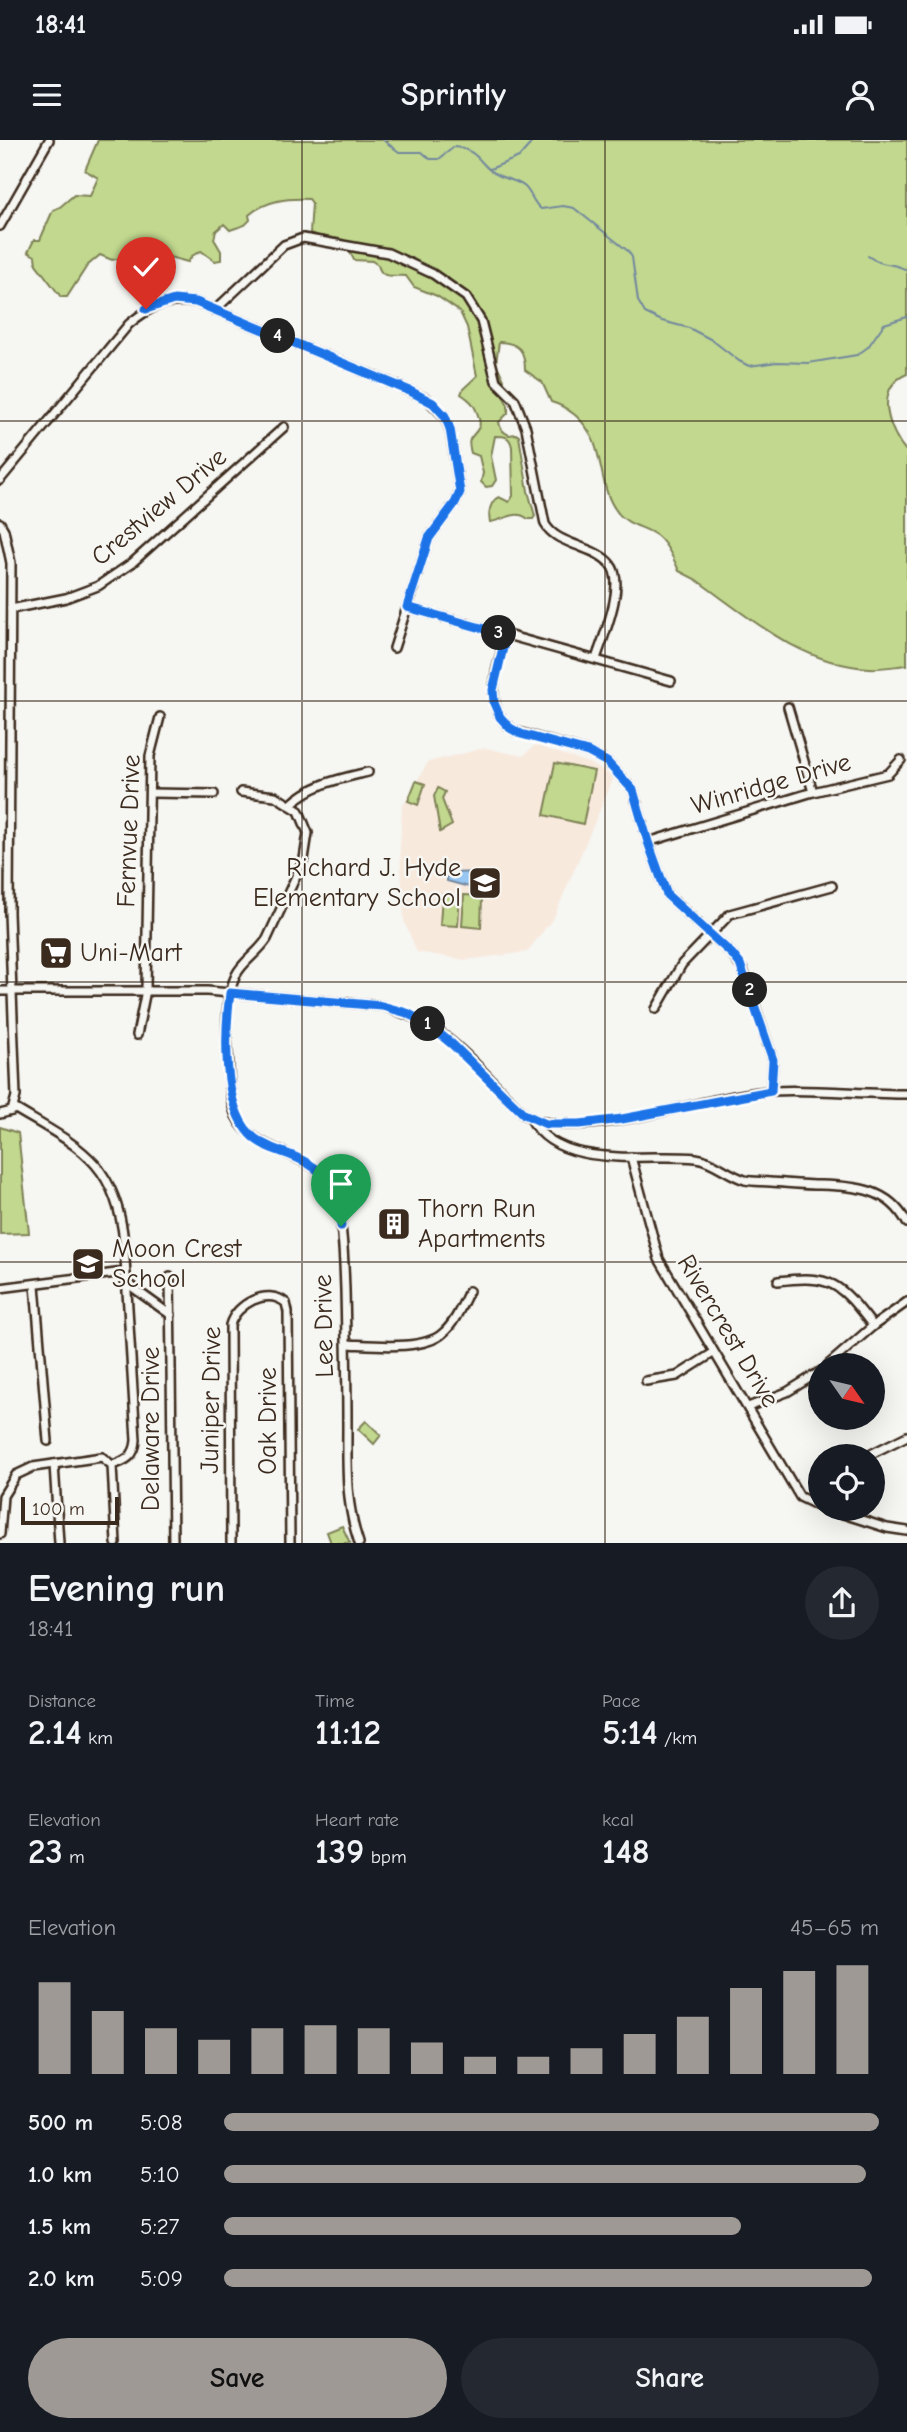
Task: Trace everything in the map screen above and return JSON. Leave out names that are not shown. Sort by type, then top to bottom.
[{"type":"street","points":[[0,226],[49,140]]},
{"type":"street","points":[[215,310],[284,245],[303,238],[387,253],[433,274],[466,297],[481,321],[496,382],[515,400],[526,428],[545,524],[559,538],[605,559],[616,575],[616,590],[596,659]]},
{"type":"street","points":[[0,480],[129,324],[146,309],[174,300],[196,302],[410,391],[427,399],[442,411],[450,429],[459,495],[429,538],[394,648]]},
{"type":"street","name":"Crestview Drive","points":[[10,608],[66,598],[98,586],[132,563],[284,427]]},
{"type":"street","points":[[0,1114],[8,1113],[14,1108],[16,1096],[11,992],[9,819],[12,563],[1,528]]},
{"type":"street","points":[[407,607],[671,681]]},
{"type":"street","points":[[506,635],[493,690],[494,703],[500,717],[510,728],[521,734],[588,752],[607,762],[633,790],[667,895],[732,954],[743,970],[773,1060],[771,1091]]},
{"type":"street","points":[[788,707],[813,792]]},
{"type":"street","name":"Fernvue Drive","points":[[137,1035],[146,990],[150,756],[160,717]]},
{"type":"street","name":"Winridge Drive","points":[[648,842],[813,792],[888,774],[901,760]]},
{"type":"street","points":[[290,805],[302,794],[321,784],[368,772]]},
{"type":"street","points":[[230,993],[237,972],[260,951],[267,939],[304,859],[308,833],[299,811],[290,805],[275,796],[241,792]]},
{"type":"street","points":[[149,793],[214,793]]},
{"type":"street","points":[[0,819],[9,819]]},
{"type":"street","points":[[656,1009],[682,964],[730,914],[832,886]]},
{"type":"street","points":[[0,991],[207,990],[382,1006],[407,1013],[429,1025],[531,1118],[538,1130],[553,1142],[576,1152],[631,1157],[699,1158],[746,1181],[847,1185],[871,1190],[883,1196],[907,1223]]},
{"type":"street","name":"Lee Drive","points":[[230,993],[226,1023],[231,1098],[237,1116],[251,1136],[269,1148],[314,1166],[325,1176],[337,1198],[344,1258],[347,1344],[347,1500],[359,1543]]},
{"type":"street","points":[[531,1118],[556,1125],[622,1119],[771,1091],[907,1094]]},
{"type":"street","points":[[14,1108],[74,1145],[98,1165],[108,1181],[120,1213],[124,1242],[135,1445],[128,1458],[112,1465]]},
{"type":"street","points":[[553,1142],[556,1125]]},
{"type":"street","name":"Rivercrest Drive","points":[[631,1157],[659,1259],[800,1497],[808,1501]]},
{"type":"street","points":[[0,1288],[124,1272]]},
{"type":"street","name":"Delaware Drive","points":[[170,1277],[173,1543]]},
{"type":"street","points":[[778,1281],[808,1278],[834,1283],[873,1325]]},
{"type":"street","name":"Delaware Drive","points":[[125,1282],[171,1315]]},
{"type":"street","points":[[35,1285],[48,1441]]},
{"type":"street","points":[[347,1344],[399,1345],[432,1339],[443,1334],[469,1291]]},
{"type":"street","name":"Juniper Drive","points":[[231,1543],[230,1325],[237,1311],[250,1301],[284,1301]]},
{"type":"street","name":"Oak Drive","points":[[284,1301],[288,1312],[290,1543]]},
{"type":"street","points":[[842,1353],[873,1325],[907,1302]]},
{"type":"street","points":[[646,1381],[677,1376],[713,1353]]},
{"type":"street","points":[[748,1407],[787,1392],[808,1379]]},
{"type":"street","points":[[885,1447],[907,1436]]},
{"type":"street","points":[[0,1534],[3,1496],[12,1480],[25,1469],[102,1457],[112,1465],[116,1543]]},
{"type":"street","points":[[54,1464],[59,1543]]},
{"type":"street","name":"Rivercrest Drive","points":[[870,1521],[907,1531]]},
{"type":"shaded area","name":"Richard J. Hyde Elementary School","points":[[535,745],[591,764],[614,777],[554,917],[527,952],[466,960],[417,952],[404,921],[400,849],[402,807],[428,762],[485,748],[523,756]]},
{"type":"green space","points":[[98,140],[907,140],[907,374],[890,389],[887,400],[890,422],[907,452],[907,665],[869,668],[820,658],[776,636],[695,579],[679,571],[660,538],[618,513],[606,490],[597,451],[585,426],[575,415],[551,402],[542,382],[525,370],[520,349],[512,344],[499,342],[496,363],[504,380],[503,396],[508,405],[508,413],[499,424],[507,434],[519,436],[535,516],[528,519],[514,515],[490,522],[494,501],[499,497],[509,502],[513,496],[512,447],[506,437],[495,436],[491,456],[496,480],[492,486],[486,487],[481,482],[483,473],[479,456],[471,453],[470,447],[470,440],[480,425],[479,418],[472,403],[461,394],[477,376],[467,327],[460,312],[437,296],[414,287],[406,276],[385,275],[372,261],[354,260],[344,240],[310,233],[312,203],[309,199],[270,203],[249,215],[250,220],[245,225],[230,230],[224,224],[216,231],[214,239],[221,251],[221,260],[215,261],[201,251],[188,262],[162,255],[146,262],[134,255],[112,260],[100,255],[87,266],[67,297],[61,297],[36,264],[35,256],[28,252],[34,240],[40,240],[53,210],[74,195],[90,196],[98,178],[85,170]]},
{"type":"green space","points":[[555,763],[594,771],[583,824],[544,815]]},
{"type":"green space","points":[[416,781],[425,784],[418,805],[408,801]]},
{"type":"green space","points":[[438,788],[445,792],[442,799],[452,825],[440,832],[434,796]]},
{"type":"green space","points":[[442,894],[460,895],[458,926],[440,925]]},
{"type":"green space","points":[[464,895],[482,896],[481,928],[462,926]]},
{"type":"green space","points":[[0,1127],[18,1133],[29,1233],[0,1234]]},
{"type":"green space","points":[[366,1421],[381,1435],[374,1444],[358,1429]]},
{"type":"green space","points":[[342,1526],[350,1543],[331,1543],[327,1532]]},
{"type":"water","points":[[485,872],[484,881],[469,887],[447,881],[447,873]]},
{"type":"waterway","points":[[383,140],[399,152],[422,152],[430,159],[439,159],[454,147],[463,149],[475,155],[493,173],[525,187],[541,209],[563,206],[574,208],[628,251],[632,257],[638,301],[645,313],[689,328],[712,340],[749,366],[777,362],[808,363],[857,355],[868,347],[884,324],[907,317]]},
{"type":"waterway","points":[[490,169],[519,157],[534,140]]},
{"type":"waterway","points":[[868,256],[878,262],[907,270]]},
{"type":"place","name":"Richard J. Hyde Elementary School","points":[[485,883]]},
{"type":"place","name":"Uni-Mart","points":[[56,953]]},
{"type":"place","name":"Thorn Run Apartments","points":[[394,1224]]},
{"type":"place","name":"Moon Crest School","points":[[88,1264]]},
{"type":"route","points":[[146,309],[174,300],[196,302],[410,391],[427,399],[442,411],[450,429],[460,492],[429,538],[407,607],[506,635],[492,697],[496,711],[505,724],[521,734],[588,752],[607,762],[633,790],[667,895],[740,964],[773,1060],[771,1091],[622,1119],[552,1125],[524,1114],[453,1045],[429,1025],[407,1013],[382,1006],[230,993],[226,1023],[231,1098],[237,1116],[251,1136],[269,1148],[314,1166],[325,1176],[337,1198],[341,1226]]}]
